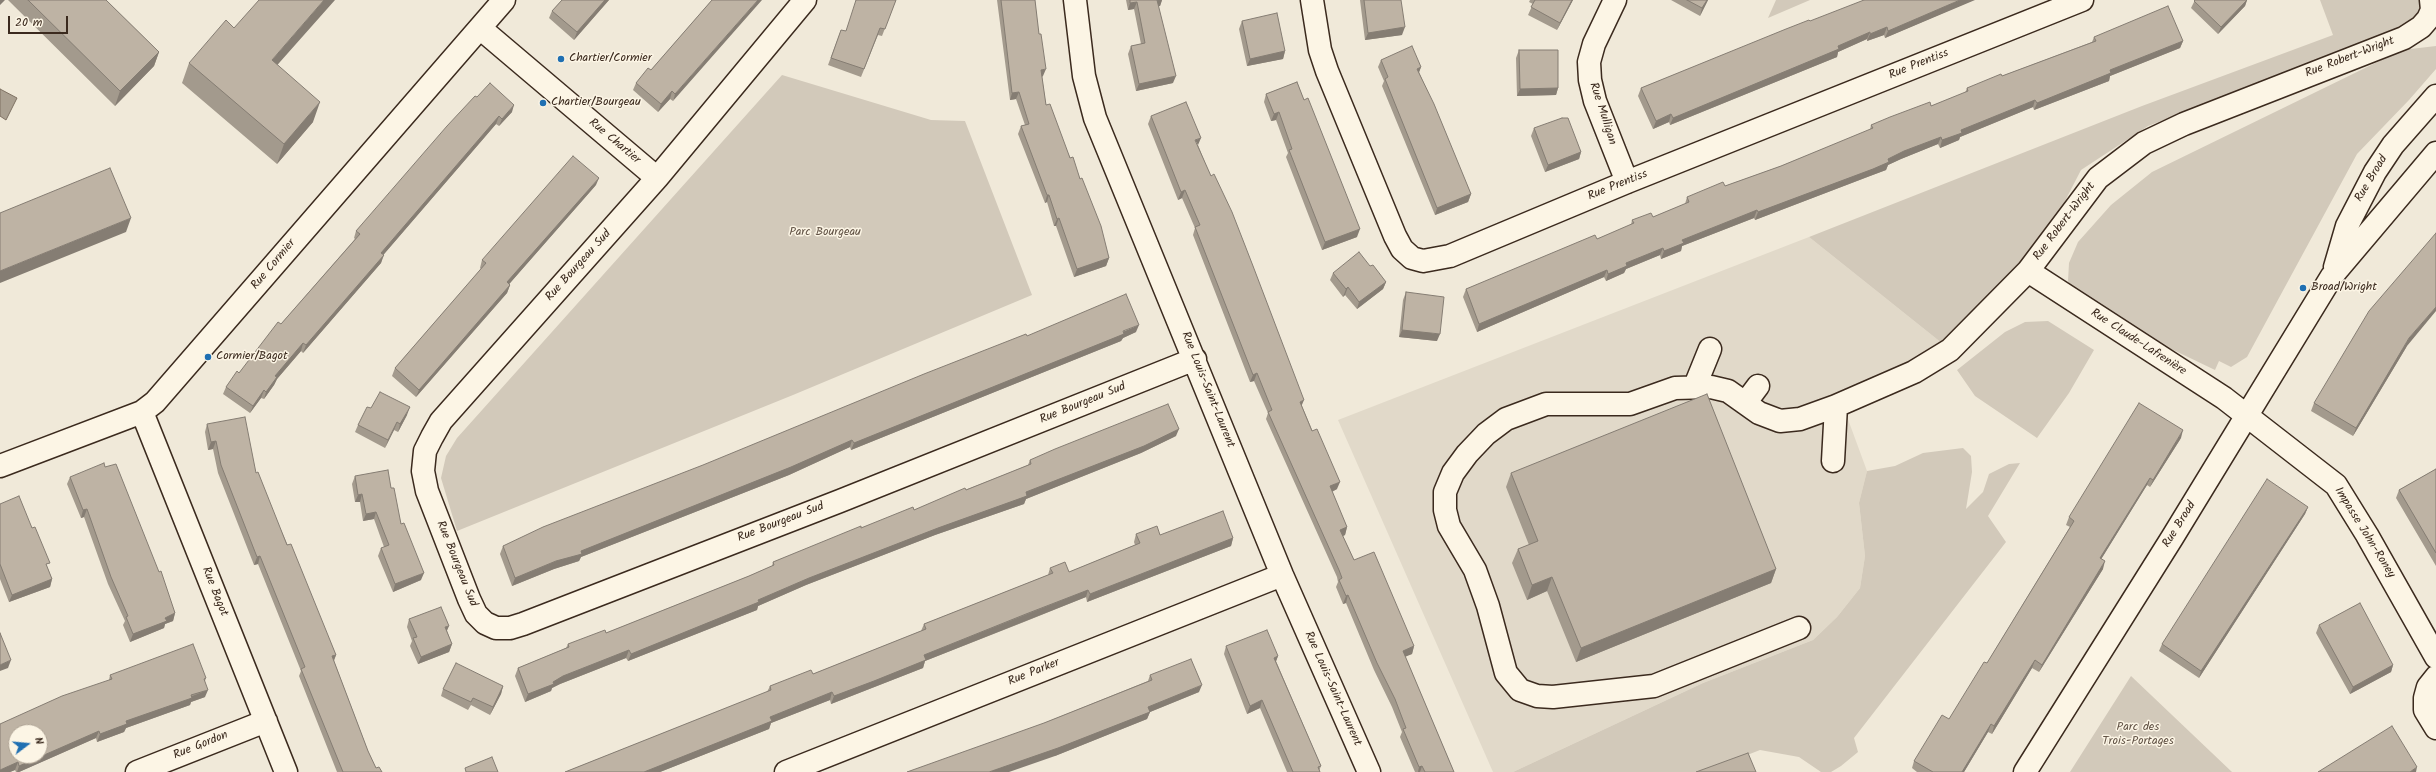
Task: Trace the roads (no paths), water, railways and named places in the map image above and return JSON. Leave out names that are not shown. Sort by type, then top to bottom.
[{"type":"street","name":"Rue Cormier","points":[[0,466],[142,412],[155,402],[504,0]]},
{"type":"street","name":"Rue Bourgeau Sud","points":[[805,0],[656,178],[441,421],[425,451],[423,471],[427,491],[446,543],[476,614],[485,623],[496,628],[510,628],[531,621],[840,501],[1195,359]]},
{"type":"street","name":"Rue Louis-Saint-Laurent","points":[[1075,0],[1084,76],[1095,118],[1195,359],[1282,575],[1369,772]]},
{"type":"street","name":"Rue Prentiss","points":[[1312,0],[1318,43],[1326,71],[1395,236],[1402,249],[1412,258],[1423,261],[1450,256],[1627,182],[2082,0]]},
{"type":"street","name":"Rue Mulligan","points":[[1615,0],[1594,44],[1589,62],[1590,80],[1596,101],[1627,182]]},
{"type":"street","name":"Rue Robert-Wright","points":[[1799,628],[1654,686],[1553,697],[1537,696],[1520,690],[1506,673],[1488,606],[1475,570],[1449,526],[1445,510],[1445,492],[1453,474],[1466,454],[1486,434],[1506,419],[1546,404],[1630,404],[1676,388],[1695,386],[1752,394],[1759,413],[1780,420],[1800,419],[1836,406],[1934,362],[1950,350],[2028,271],[2098,178],[2144,143],[2184,124],[2404,38],[2420,27],[2428,19],[2432,10],[2432,0]]},
{"type":"street","name":"Rue Chartier","points":[[480,28],[656,178]]},
{"type":"street","name":"Rue Broad","points":[[2332,276],[2347,226],[2374,172],[2393,145],[2436,96]]},
{"type":"street","name":"Rue Broad","points":[[2025,772],[2247,416],[2332,276],[2436,153]]},
{"type":"street","name":"Rue Claude-Lafrenière","points":[[2028,271],[2224,398],[2247,416]]},
{"type":"street","points":[[1695,386],[1710,350]]},
{"type":"street","points":[[1833,461],[1836,406]]},
{"type":"street","name":"Rue Bagot","points":[[142,412],[286,772]]},
{"type":"street","name":"Impasse John-Roney","points":[[2247,416],[2336,486],[2367,535],[2436,657]]},
{"type":"street","name":"Rue Parker","points":[[786,772],[1282,575]]},
{"type":"street","points":[[2436,677],[2428,688],[2425,698],[2425,710],[2436,728]]},
{"type":"street","name":"Rue Gordon","points":[[137,772],[266,721]]},
{"type":"place","name":"Chartier/Cormier","points":[[561,59]]},
{"type":"place","name":"Chartier/Bourgeau","points":[[543,103]]},
{"type":"place","name":"Broad/Wright","points":[[2303,288]]},
{"type":"place","name":"Cormier/Bagot","points":[[208,357]]},
{"type":"park label","name":"Parc Bourgeau","points":[[825,233]]},
{"type":"park label","name":"Parc des Trois-Portages","points":[[2138,735]]}]
